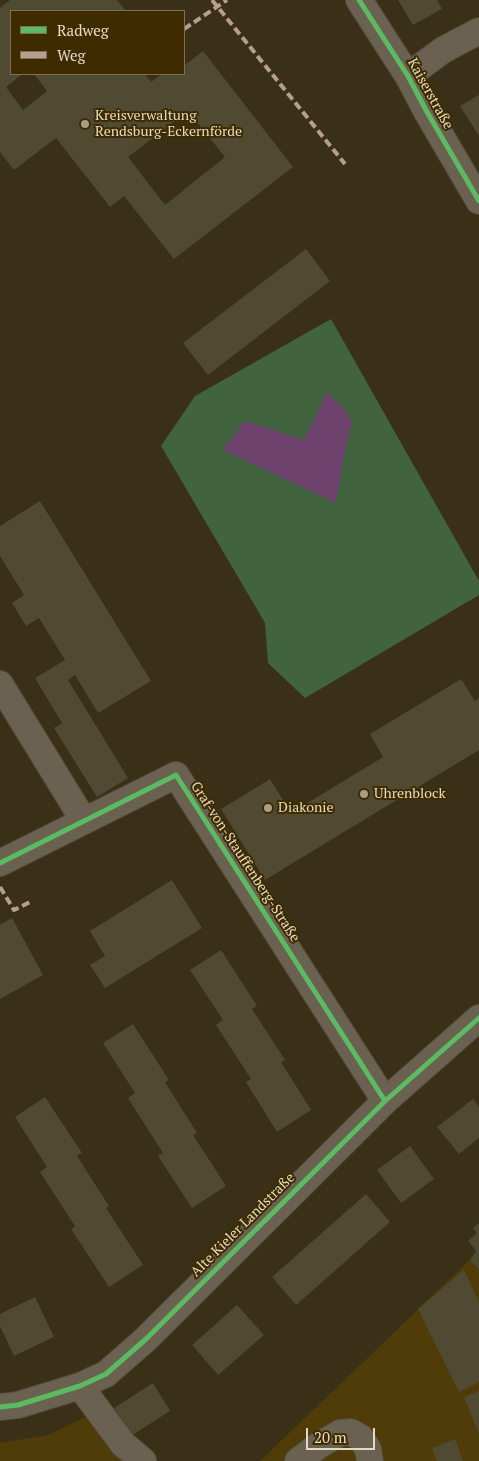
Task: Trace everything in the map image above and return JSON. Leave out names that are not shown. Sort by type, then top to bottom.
[{"type":"street","name":"Kaiserstraße","points":[[359,0],[408,76],[479,201]]},
{"type":"street","points":[[408,76],[443,50],[479,31]]},
{"type":"street","points":[[0,684],[84,821]]},
{"type":"street","name":"Graf-von-Stauffenberg-Straße","points":[[0,863],[176,775],[385,1100]]},
{"type":"street","name":"Alte Kieler Landstraße","points":[[0,1407],[18,1405],[80,1386],[106,1374],[146,1339],[385,1100],[479,1018]]},
{"type":"street","points":[[80,1386],[123,1444],[143,1461]]},
{"type":"street","points":[[298,1461],[340,1433],[351,1432],[361,1438],[368,1449],[370,1461]]},
{"type":"shaded area","points":[[327,392],[345,410],[352,424],[346,446],[336,503],[223,450],[245,421],[304,440]]},
{"type":"shaded area","points":[[479,1251],[479,1461],[260,1461]]},
{"type":"shaded area","points":[[109,1406],[130,1440],[155,1461],[0,1461],[0,1443],[48,1435]]},
{"type":"green space","points":[[331,319],[479,581],[479,595],[305,698],[268,663],[265,623],[161,446],[195,396]]},
{"type":"building","name":"Kreisverwaltung Rendsburg-Eckernförde","points":[[10,0],[117,0],[125,10],[10,10],[10,75],[21,75],[6,87],[23,110],[47,91],[35,75],[146,75],[151,82],[161,75],[185,75],[185,65],[203,51],[293,167],[174,259],[124,196],[110,207],[56,138],[14,170],[0,152],[0,8]],"holes":[[[188,111],[225,157],[165,205],[128,157]]]},
{"type":"building","points":[[398,0],[437,0],[442,9],[413,25]]},
{"type":"building","points":[[479,95],[479,136],[460,106]]},
{"type":"building","points":[[306,249],[330,281],[208,375],[183,343]]},
{"type":"building","points":[[40,501],[151,681],[98,713],[75,675],[68,680],[128,778],[97,797],[54,728],[62,723],[35,678],[65,660],[39,618],[26,626],[12,603],[24,595],[0,556],[0,526]]},
{"type":"building","name":"Uhrenblock","points":[[461,679],[475,701],[479,698],[479,750],[265,880],[221,809],[270,779],[291,813],[383,757],[370,734]]},
{"type":"building","points":[[172,880],[202,928],[105,988],[90,965],[105,956],[90,931]]},
{"type":"building","points":[[12,918],[43,975],[0,999],[0,925]]},
{"type":"building","points":[[221,950],[257,1006],[252,1009],[285,1060],[281,1062],[311,1110],[277,1132],[246,1082],[251,1079],[216,1025],[223,1020],[190,970]]},
{"type":"building","points":[[133,1024],[169,1080],[165,1082],[197,1133],[193,1135],[226,1186],[192,1208],[158,1156],[163,1153],[128,1098],[135,1093],[103,1043]]},
{"type":"building","points":[[45,1097],[82,1153],[77,1156],[109,1206],[106,1208],[143,1265],[109,1287],[71,1229],[75,1226],[40,1172],[47,1167],[15,1117]]},
{"type":"building","points":[[473,1099],[479,1107],[479,1138],[459,1154],[437,1127]]},
{"type":"building","points":[[410,1146],[434,1179],[401,1203],[377,1170]]},
{"type":"building","points":[[366,1194],[390,1222],[296,1305],[272,1277]]},
{"type":"building","points":[[479,1223],[479,1270],[470,1260],[476,1251],[468,1241],[477,1233],[473,1228]]},
{"type":"building","points":[[464,1270],[479,1302],[479,1382],[459,1392],[418,1309]]},
{"type":"building","points":[[35,1297],[54,1337],[14,1356],[0,1326],[0,1314]]},
{"type":"building","points":[[237,1305],[264,1335],[218,1375],[192,1345]]},
{"type":"building","points":[[153,1383],[170,1411],[131,1436],[114,1408]]},
{"type":"building","points":[[479,1391],[479,1434],[464,1397]]},
{"type":"building","points":[[455,1439],[463,1461],[437,1461],[432,1448]]},
{"type":"marked path","points":[[212,0],[345,164]]},
{"type":"marked path","points":[[185,28],[227,0]]},
{"type":"marked path","points":[[0,887],[14,910],[30,902]]},
{"type":"cycle path","points":[[359,0],[408,76],[479,201]]},
{"type":"cycle path","points":[[0,863],[176,775],[385,1101]]},
{"type":"cycle path","points":[[0,1407],[18,1405],[80,1386],[106,1374],[146,1339],[385,1101],[479,1018]]},
{"type":"place","name":"Kreisverwaltung Rendsburg-Eckernförde","points":[[85,124]]},
{"type":"place","name":"Uhrenblock","points":[[364,794]]},
{"type":"place","name":"Diakonie","points":[[268,808]]}]
